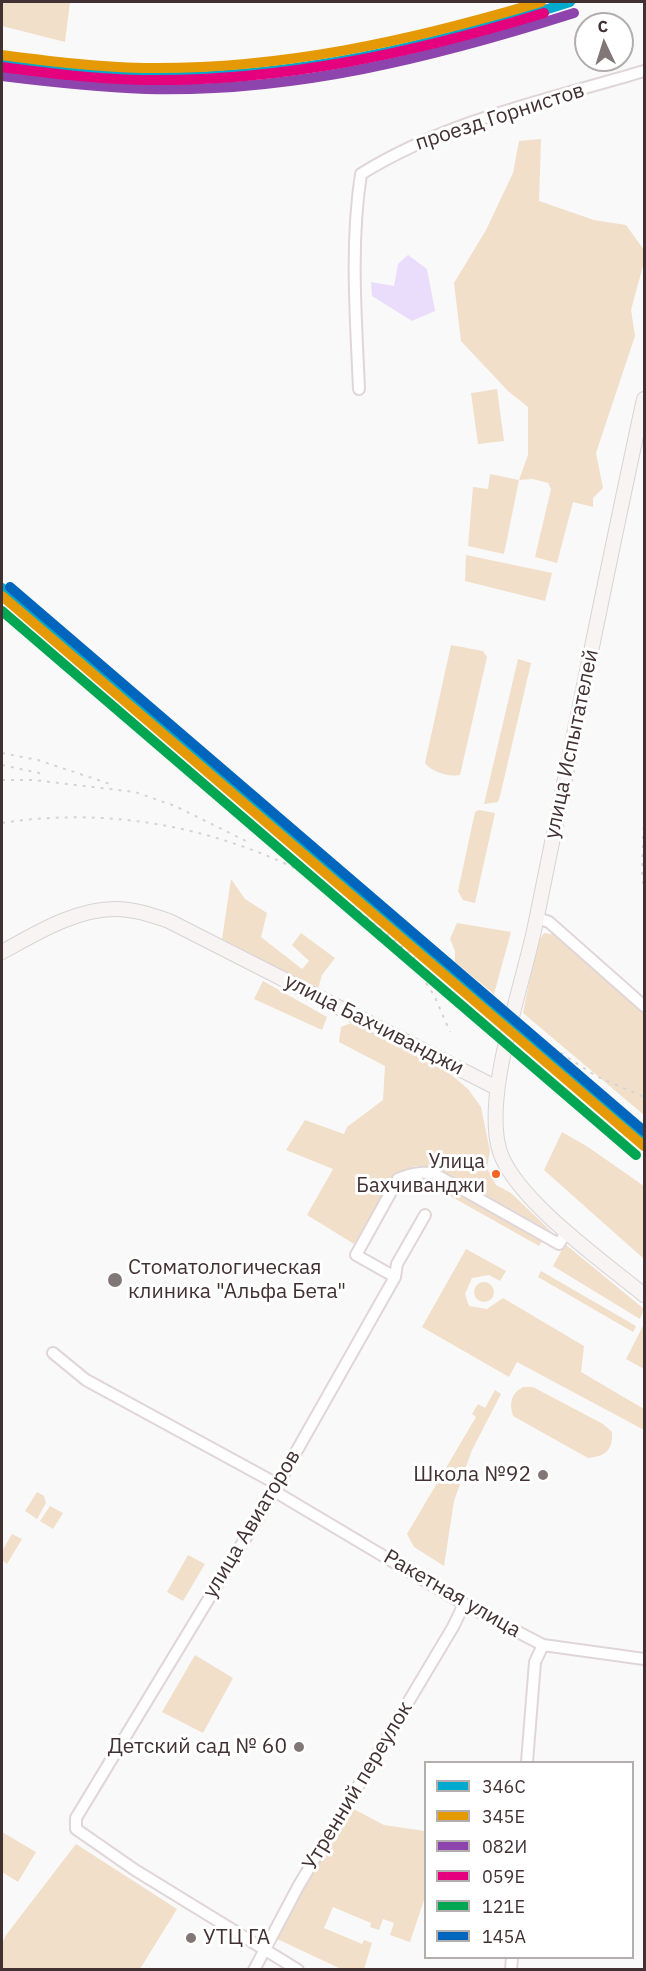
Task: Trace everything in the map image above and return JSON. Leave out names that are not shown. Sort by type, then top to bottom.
[{"type":"main road","name":"улица Испытателей","points":[[497,1088],[537,918],[645,399]]},
{"type":"main road","name":"улица Бахчиванджи","points":[[2,952],[39,932],[87,914],[114,909],[143,912],[170,921],[497,1088]]},
{"type":"main road","points":[[497,1088],[496,1136],[506,1168],[566,1232],[645,1295]]},
{"type":"street","name":"проезд Горнистов","points":[[359,389],[355,281],[357,200],[361,174],[397,152],[440,132],[645,71]]},
{"type":"street","points":[[537,918],[549,922],[645,1006]]},
{"type":"street","points":[[395,1276],[356,1255],[398,1179],[408,1175],[426,1172],[435,1174],[559,1244],[566,1232]]},
{"type":"street","name":"улица Авиаторов","points":[[266,1950],[135,1870],[76,1829],[76,1818],[93,1794],[275,1488],[395,1276],[397,1264],[425,1215]]},
{"type":"street","name":"Ракетная улица","points":[[53,1353],[86,1380],[275,1488],[464,1604],[543,1645],[645,1659]]},
{"type":"street","name":"Утренний переулок","points":[[254,1970],[299,1885],[370,1770],[464,1604]]},
{"type":"street","points":[[527,1761],[535,1662],[543,1645]]},
{"type":"street","points":[[266,1950],[298,1970]]},
{"type":"shaded area","points":[[2,2],[70,2],[65,42],[2,26]]},
{"type":"shaded area","points":[[541,139],[539,201],[594,220],[626,225],[644,250],[644,262],[631,310],[635,336],[596,453],[603,488],[593,498],[593,507],[573,502],[557,563],[535,557],[551,489],[548,483],[533,479],[519,480],[528,455],[528,407],[508,391],[461,341],[454,283],[486,230],[513,173],[519,141]]},
{"type":"shaded area","points":[[408,255],[427,269],[435,311],[412,321],[372,296],[371,282],[394,286],[398,264]]},
{"type":"shaded area","points":[[497,389],[504,441],[478,444],[471,393]]},
{"type":"shaded area","points":[[490,474],[519,480],[504,554],[468,546],[473,487],[488,489]]},
{"type":"shaded area","points":[[466,555],[552,573],[545,601],[465,581]]},
{"type":"shaded area","points":[[451,645],[483,651],[487,657],[460,775],[436,771],[425,763]]},
{"type":"shaded area","points":[[518,659],[531,663],[500,796],[498,802],[484,804]]},
{"type":"shaded area","points":[[479,810],[495,813],[475,903],[463,900],[458,891],[475,812]]},
{"type":"shaded area","points":[[231,879],[245,899],[267,913],[261,937],[302,969],[309,961],[292,945],[301,933],[335,958],[322,975],[318,989],[222,939]]},
{"type":"shaded area","points":[[457,923],[511,932],[494,994],[455,962],[455,951],[450,939]]},
{"type":"shaded area","points":[[544,933],[556,935],[644,1013],[644,1115],[523,1013],[537,943]]},
{"type":"shaded area","points":[[263,981],[327,1017],[322,1030],[254,999]]},
{"type":"shaded area","points":[[351,1023],[447,1071],[468,1089],[481,1107],[490,1151],[487,1168],[496,1185],[511,1193],[552,1232],[435,1167],[415,1166],[395,1174],[354,1244],[307,1215],[333,1169],[286,1150],[305,1120],[344,1134],[347,1127],[383,1100],[385,1066],[339,1042],[341,1027]]},
{"type":"shaded area","points":[[562,1132],[644,1186],[644,1259],[544,1170]]},
{"type":"shaded area","points":[[435,1175],[544,1237],[539,1246],[429,1184]]},
{"type":"shaded area","points":[[565,1244],[644,1309],[640,1319],[553,1266]]},
{"type":"shaded area","points":[[466,1249],[506,1271],[500,1281],[489,1275],[472,1278],[465,1294],[469,1306],[487,1309],[503,1298],[584,1346],[581,1372],[644,1409],[644,1430],[517,1362],[509,1377],[422,1327]]},
{"type":"shaded area","points":[[541,1271],[636,1326],[633,1332],[538,1277]]},
{"type":"shaded area","points":[[484,1282],[491,1285],[494,1292],[491,1299],[484,1302],[477,1299],[474,1292],[477,1285]]},
{"type":"shaded area","points":[[644,1324],[644,1369],[626,1359]]},
{"type":"shaded area","points":[[523,1387],[533,1387],[603,1424],[612,1432],[610,1448],[604,1454],[588,1458],[513,1416],[512,1399]]},
{"type":"shaded area","points":[[495,1390],[501,1394],[472,1450],[454,1501],[444,1566],[414,1547],[407,1534],[476,1417],[472,1414],[478,1404],[485,1408]]},
{"type":"shaded area","points":[[37,1492],[44,1496],[46,1503],[37,1519],[25,1511]]},
{"type":"shaded area","points":[[50,1506],[63,1513],[53,1529],[40,1521]]},
{"type":"shaded area","points":[[12,1534],[22,1539],[7,1564],[2,1560],[2,1551]]},
{"type":"shaded area","points":[[188,1555],[205,1564],[183,1601],[167,1592]]},
{"type":"shaded area","points":[[195,1655],[233,1678],[203,1733],[162,1712]]},
{"type":"shaded area","points":[[348,1806],[384,1825],[424,1831],[424,1900],[410,1942],[390,1935],[394,1923],[383,1919],[379,1930],[370,1927],[371,1923],[333,1907],[324,1928],[362,1944],[364,1940],[372,1943],[364,1969],[341,1969],[273,1937]]},
{"type":"shaded area","points":[[2,1832],[36,1852],[18,1882],[2,1872]]},
{"type":"shaded area","points":[[76,1844],[177,1909],[140,1969],[2,1969],[2,1943],[6,1935]]},
{"type":"railway","points":[[2,753],[38,760],[110,784]]},
{"type":"railway","points":[[2,765],[44,774]]},
{"type":"railway","points":[[2,780],[34,780],[135,792],[175,806],[248,842]]},
{"type":"railway","points":[[2,823],[75,817],[111,819],[147,822],[217,838],[286,864],[321,883],[354,907],[415,958]]},
{"type":"railway","points":[[644,818],[642,871],[644,890]]},
{"type":"railway","points":[[406,953],[434,995],[450,1032]]},
{"type":"railway","points":[[538,1038],[596,1076],[644,1097]]},
{"type":"transit line","name":"345Е","points":[[2,55],[143,68],[245,64],[394,41],[541,2]]},
{"type":"transit line","name":"346С","points":[[2,64],[147,77],[255,73],[362,57],[414,46],[570,2]]},
{"type":"transit line","name":"059Е","points":[[2,67],[142,80],[245,76],[296,70],[396,52],[445,41],[544,13]]},
{"type":"transit line","name":"082И","points":[[2,76],[146,89],[201,89],[255,85],[363,69],[469,44],[574,13]]},
{"type":"transit line","name":"145А","points":[[10,587],[644,1131]]},
{"type":"transit line","name":"346С","points":[[2,588],[644,1137]]},
{"type":"transit line","name":"345Е","points":[[2,596],[644,1146]]},
{"type":"transit line","name":"121Е","points":[[2,611],[636,1155]]},
{"type":"place","name":"Улица Бахчиванджи","points":[[496,1174]]},
{"type":"place","name":"Стоматологическая клиника \"Альфа Бета\"","points":[[115,1280]]},
{"type":"place","name":"Школа №92","points":[[543,1475]]},
{"type":"place","name":"Детский сад № 60","points":[[299,1747]]},
{"type":"place","name":"УТЦ ГА","points":[[191,1938]]}]
